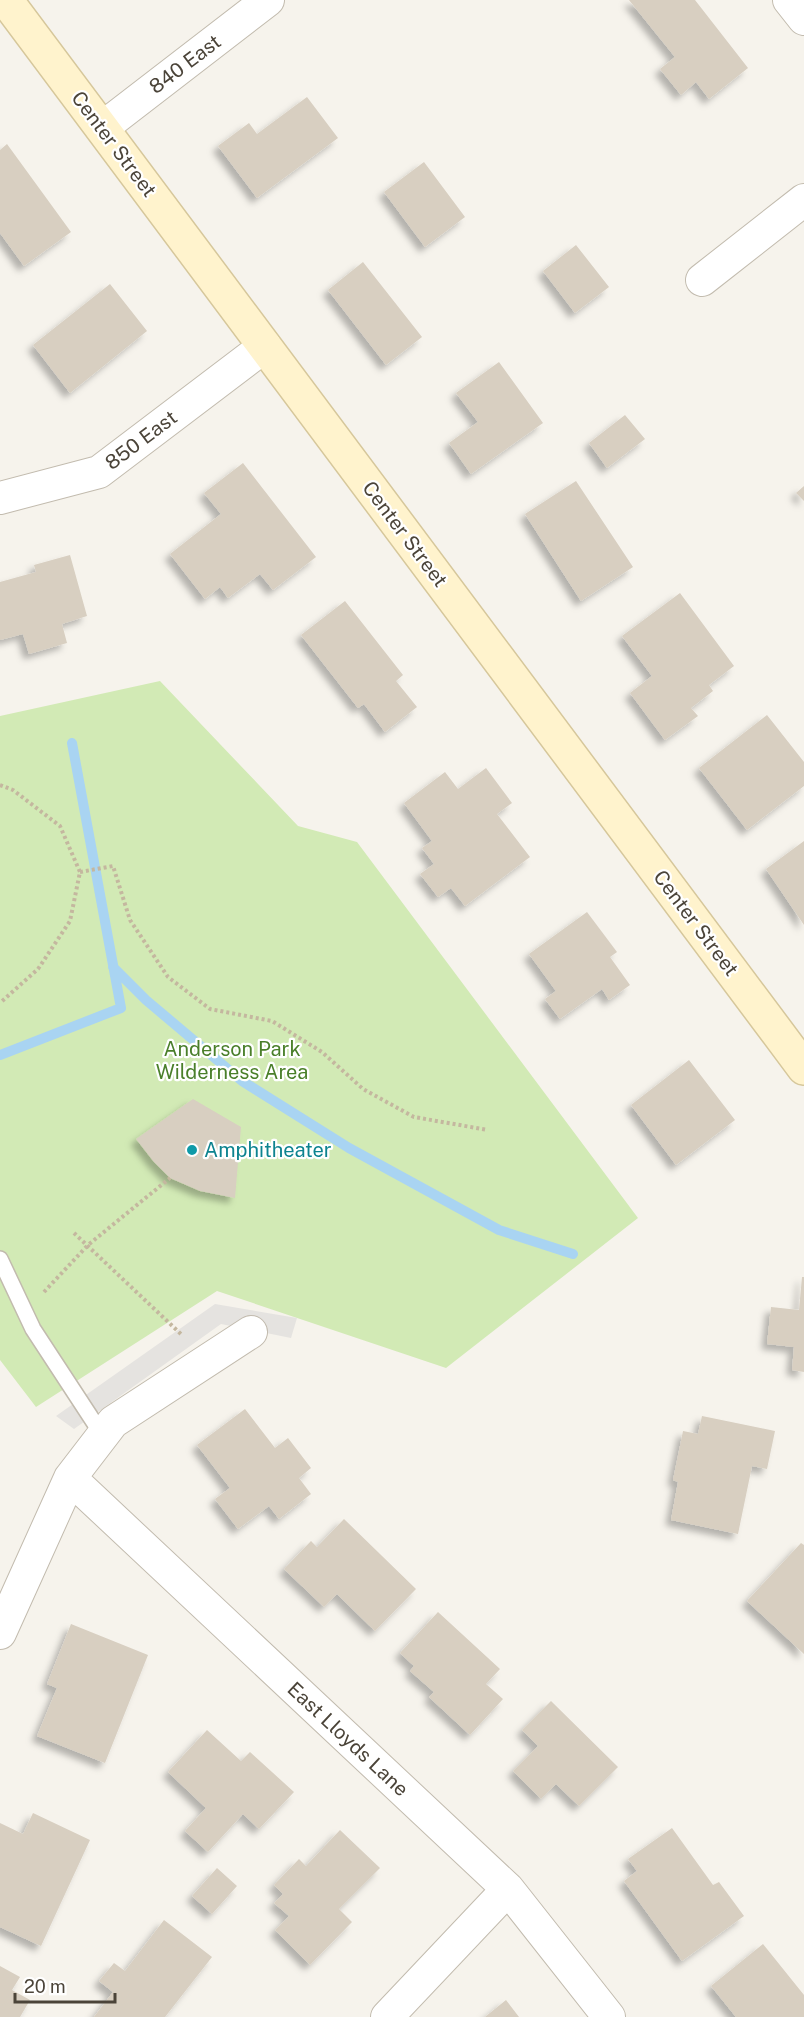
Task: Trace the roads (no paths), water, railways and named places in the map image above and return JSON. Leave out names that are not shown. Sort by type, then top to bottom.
[{"type":"street","name":"Center Street","points":[[6,0],[804,1068]]},
{"type":"street","name":"840 East","points":[[102,128],[268,0]]},
{"type":"street","points":[[789,0],[804,20]]},
{"type":"street","points":[[702,280],[804,200]]},
{"type":"street","name":"850 East","points":[[0,498],[99,472],[265,346]]},
{"type":"street","points":[[0,1633],[70,1478],[113,1422],[251,1332]]},
{"type":"street","name":"East Lloyds Lane","points":[[70,1478],[508,1889],[609,2017]]},
{"type":"street","points":[[387,2017],[508,1889]]},
{"type":"lane","points":[[0,1259],[33,1329],[103,1436]]},
{"type":"waterway","points":[[0,1055],[121,1008],[72,743]]},
{"type":"waterway","points":[[113,967],[146,1000],[242,1081],[349,1148],[499,1230],[573,1254]]},
{"type":"place","name":"Amphitheater","points":[[192,1150]]},
{"type":"park label","name":"Anderson Park Wilderness Area","points":[[232,1060]]}]
